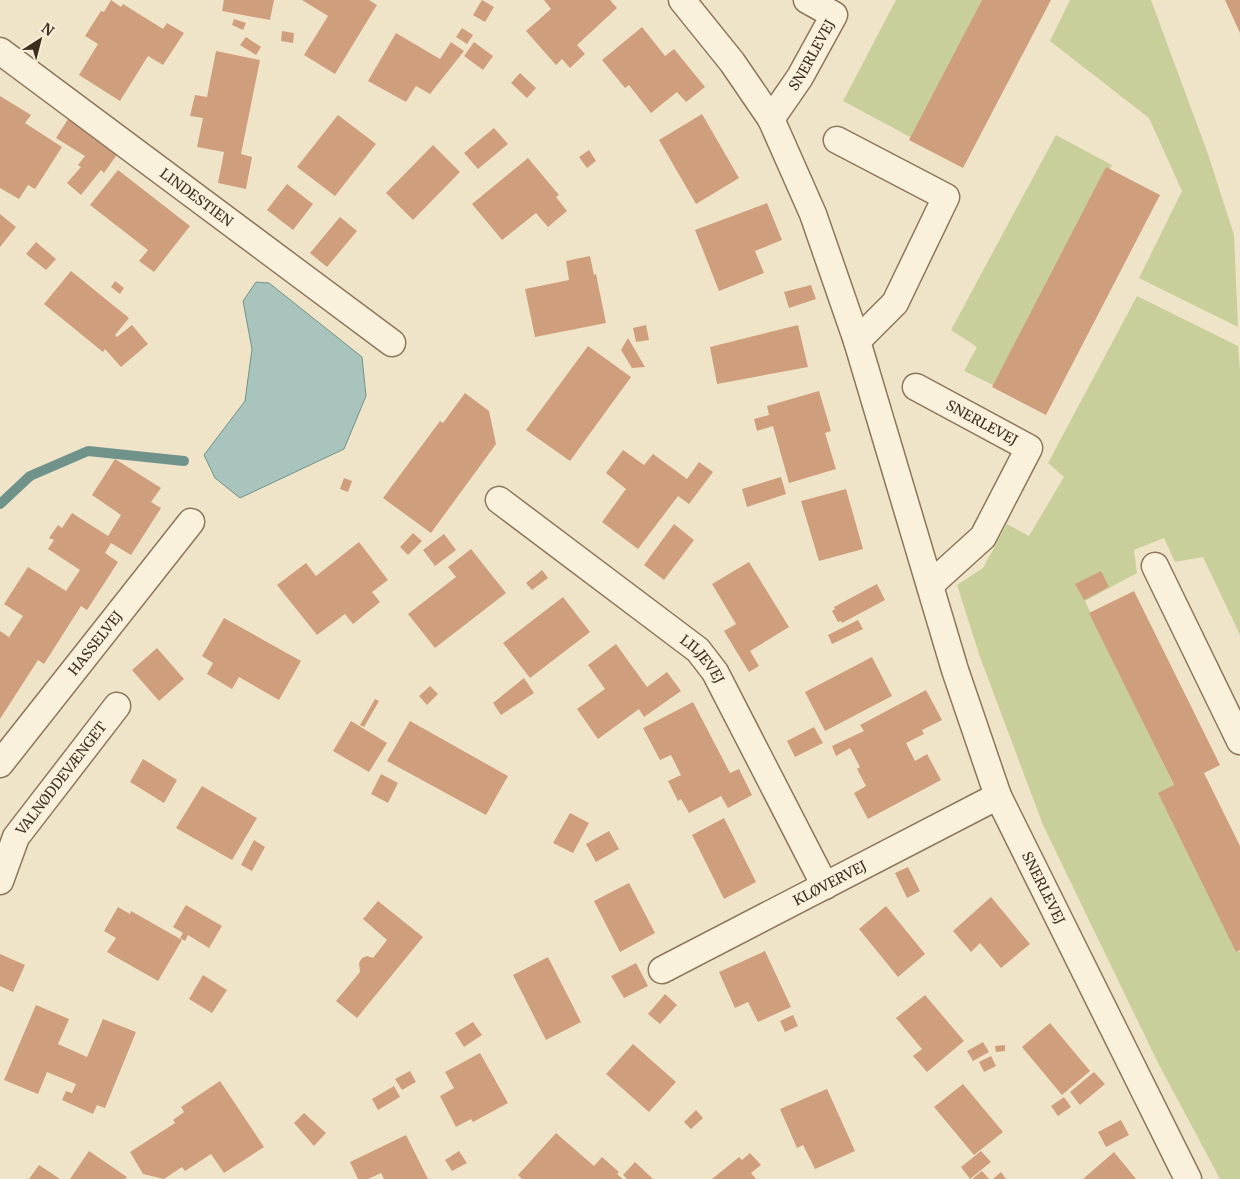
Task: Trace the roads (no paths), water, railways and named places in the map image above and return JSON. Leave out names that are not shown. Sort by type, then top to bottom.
[{"type":"street","name":"SNERLEVEJ","points":[[682,0],[732,62],[770,118],[813,214],[857,341],[954,670],[998,796],[1188,1179]]},
{"type":"street","name":"SNERLEVEJ","points":[[770,118],[800,77],[834,14],[807,0]]},
{"type":"street","name":"LINDESTIEN","points":[[0,51],[392,343]]},
{"type":"street","points":[[837,140],[946,197],[895,303],[857,341]]},
{"type":"street","name":"SNERLEVEJ","points":[[916,387],[1030,448],[983,538],[930,584]]},
{"type":"street","name":"LILJEVEJ","points":[[499,500],[698,650],[715,672],[824,886]]},
{"type":"street","name":"HASSELVEJ","points":[[0,764],[191,522]]},
{"type":"street","points":[[1155,566],[1240,741]]},
{"type":"street","name":"VALNØDDEVÆNGET","points":[[0,881],[16,837],[117,706]]},
{"type":"street","name":"KLØVERVEJ","points":[[662,970],[998,796]]},
{"type":"water","points":[[256,282],[269,283],[362,357],[366,396],[344,449],[240,498],[215,478],[204,455],[245,401],[252,349],[243,301]]},
{"type":"waterway","points":[[0,504],[30,476],[88,451],[184,461]]}]
